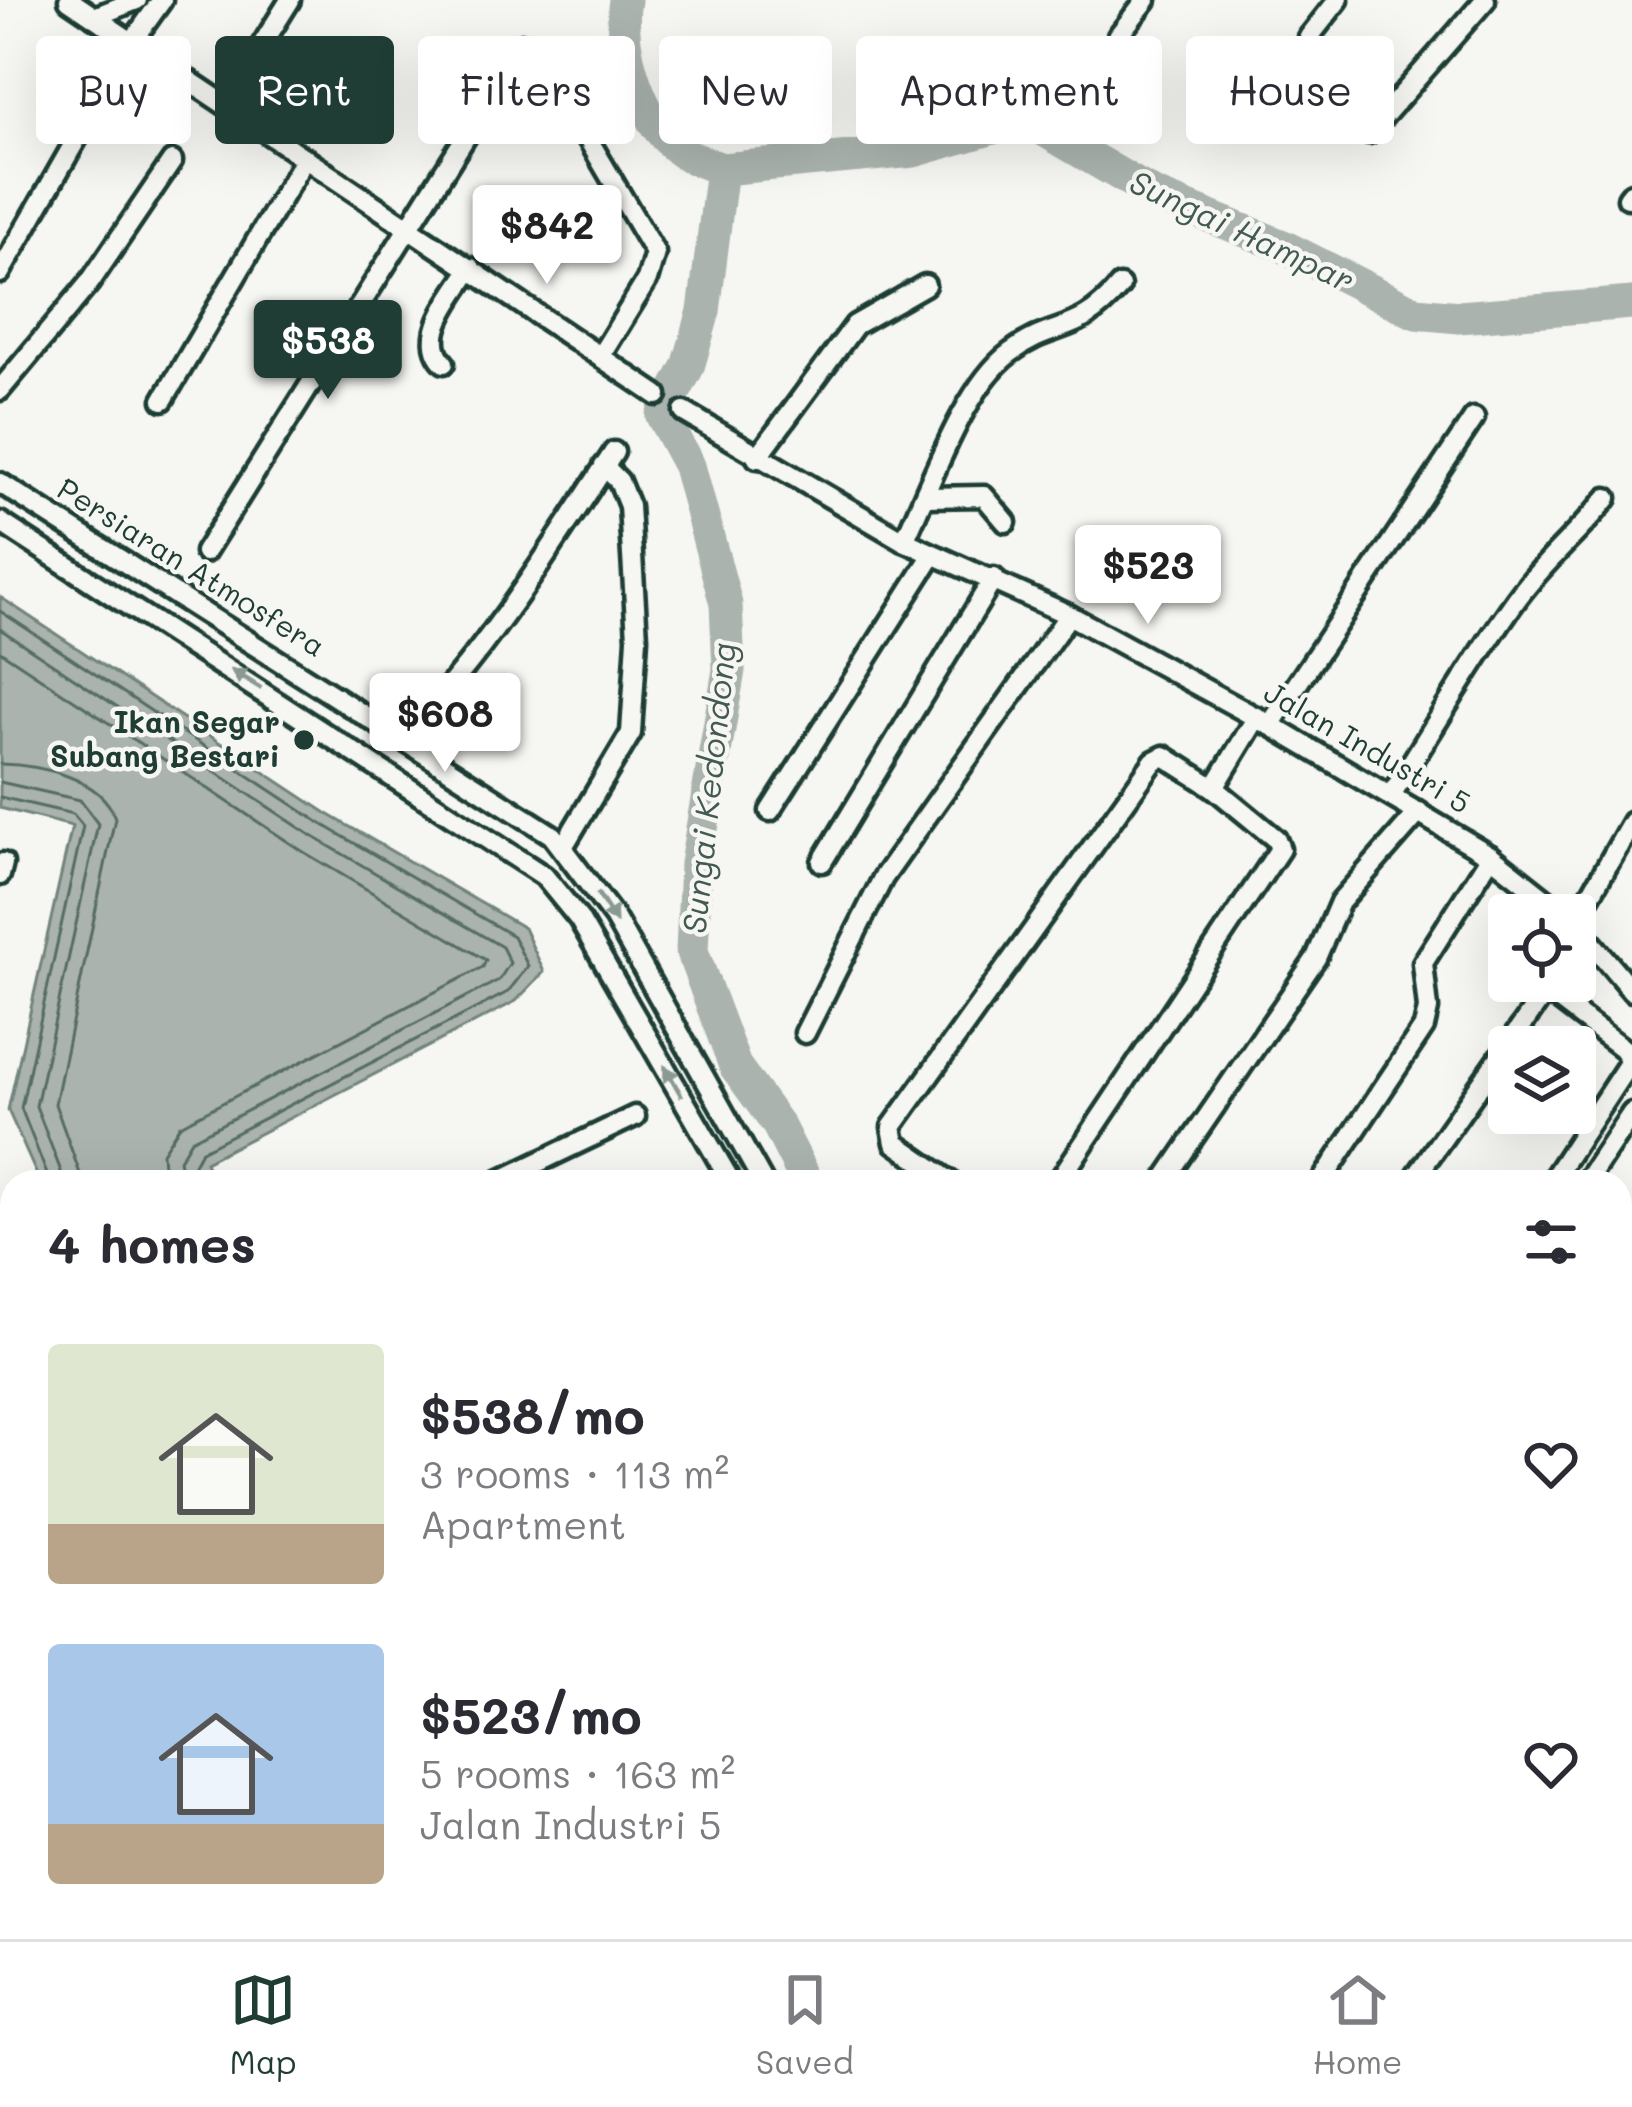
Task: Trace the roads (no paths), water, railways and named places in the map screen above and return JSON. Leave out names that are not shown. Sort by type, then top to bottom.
[{"type":"street","points":[[69,0],[123,36]]},
{"type":"street","points":[[94,17],[137,0]]},
{"type":"street","points":[[136,36],[162,0]]},
{"type":"street","points":[[268,36],[290,0]]},
{"type":"street","points":[[1118,36],[1146,0]]},
{"type":"street","points":[[1310,36],[1338,0]]},
{"type":"street","points":[[1394,104],[1485,0]]},
{"type":"street","points":[[0,273],[74,144]]},
{"type":"street","points":[[284,144],[657,395]]},
{"type":"street","points":[[205,552],[459,144]]},
{"type":"street","points":[[591,144],[655,253],[647,280],[601,355]]},
{"type":"street","points":[[163,400],[305,158]]},
{"type":"street","points":[[0,390],[27,351],[90,282],[172,161]]},
{"type":"street","points":[[444,362],[436,355],[434,335],[471,268]]},
{"type":"street","points":[[757,458],[855,325],[925,285]]},
{"type":"street","points":[[904,541],[956,433],[1004,357],[1033,336],[1077,326],[1120,286]]},
{"type":"street","name":"Jalan Industri 5","points":[[684,412],[932,556],[994,578],[1069,615],[1264,721],[1491,856],[1539,894]]},
{"type":"street","points":[[1214,788],[1474,418]]},
{"type":"street","points":[[403,738],[456,683],[527,589],[609,459],[629,506],[634,554],[637,638],[631,733],[562,848]]},
{"type":"street","name":"Persiaran Atmosfera","points":[[0,483],[403,738],[562,848],[614,917],[756,1170]]},
{"type":"street","points":[[925,497],[984,496],[1006,522]]},
{"type":"street","points":[[1391,795],[1516,600],[1559,544],[1583,527],[1607,497]]},
{"type":"street","name":"Persiaran Atmosfera","points":[[0,522],[544,876],[579,919],[724,1170]]},
{"type":"street","points":[[770,811],[932,556]]},
{"type":"street","points":[[822,862],[994,578]]},
{"type":"street","points":[[805,1033],[884,878],[1069,615]]},
{"type":"street","points":[[934,1170],[895,1143],[892,1127],[1154,761],[1169,758],[1276,839],[1278,854],[1066,1170]]},
{"type":"street","points":[[1170,1170],[1316,958],[1340,902],[1419,812]]},
{"type":"street","points":[[1596,897],[1632,822]]},
{"type":"street","points":[[1329,1170],[1424,1027],[1428,1009],[1423,963],[1491,856]]},
{"type":"street","points":[[1596,953],[1632,991]]},
{"type":"street","points":[[1420,1170],[1538,1002]]},
{"type":"street","points":[[1559,1170],[1629,1063],[1626,1051],[1568,1002]]},
{"type":"street","points":[[1594,1170],[1632,1114]]},
{"type":"street","points":[[521,1170],[635,1116]]},
{"type":"water","points":[[0,597],[326,813],[524,928],[544,972],[516,1001],[205,1162],[208,1170],[35,1170],[8,1110],[72,826],[0,808]]},
{"type":"waterway","name":"Sungai Kedondong","points":[[625,0],[628,59],[642,101],[664,136],[693,158],[722,169],[704,311],[688,367],[662,416],[689,466],[726,604],[729,670],[696,864],[692,951],[735,1066],[778,1125],[801,1170]]},
{"type":"waterway","name":"Sungai Hampar","points":[[722,169],[914,151],[1025,119],[1153,194],[1283,246],[1416,313],[1459,317],[1632,303]]},
{"type":"place","name":"Ikan Segar Subang Bestari","points":[[304,740]]}]
